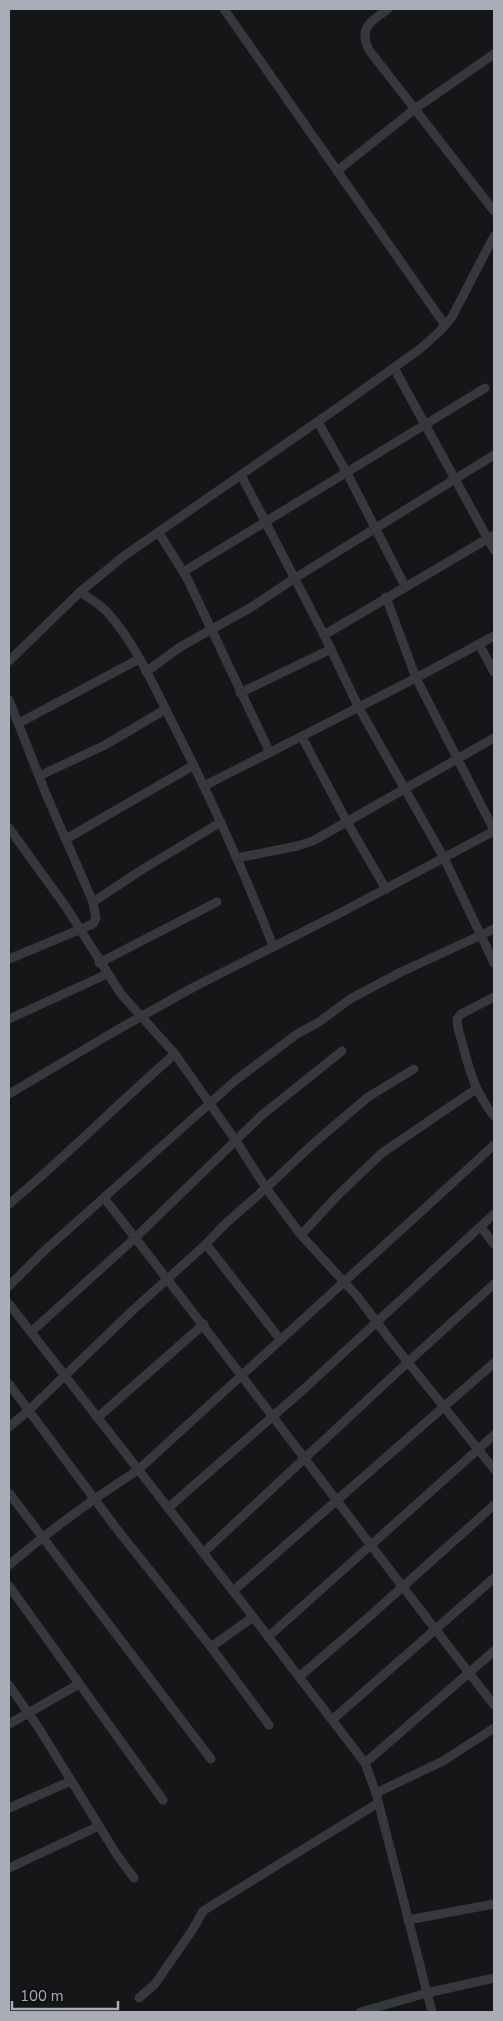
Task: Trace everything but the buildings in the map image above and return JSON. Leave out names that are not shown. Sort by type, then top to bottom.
[{"type":"street","points":[[224,9],[445,325]]},
{"type":"street","points":[[388,9],[369,23],[366,29],[365,41],[369,50],[416,108],[494,211]]},
{"type":"street","points":[[337,171],[416,108],[494,54]]},
{"type":"street","points":[[9,661],[80,592],[124,556],[420,349],[452,318],[494,237]]},
{"type":"street","points":[[394,368],[456,479],[491,536],[494,550]]},
{"type":"street","points":[[183,572],[485,388]]},
{"type":"street","points":[[318,422],[347,473],[405,586]]},
{"type":"street","points":[[146,672],[180,647],[250,608],[295,578],[494,455]]},
{"type":"street","points":[[242,475],[359,708],[444,858],[494,963]]},
{"type":"street","points":[[159,533],[183,572],[270,753]]},
{"type":"street","points":[[324,635],[491,536]]},
{"type":"street","points":[[80,592],[107,612],[146,672],[221,822],[273,946]]},
{"type":"street","points":[[9,1094],[141,1016],[386,889],[494,830],[416,678],[386,597]]},
{"type":"street","points":[[204,786],[359,708],[494,636]]},
{"type":"street","points":[[479,644],[494,672]]},
{"type":"street","points":[[240,693],[331,649]]},
{"type":"street","points":[[19,723],[138,659]]},
{"type":"street","points":[[9,700],[93,902],[96,918],[93,924],[9,959]]},
{"type":"street","points":[[39,776],[105,745],[166,709]]},
{"type":"street","points":[[302,737],[347,822],[386,889]]},
{"type":"street","points":[[237,858],[313,841],[494,738]]},
{"type":"street","points":[[66,840],[194,765]]},
{"type":"street","points":[[93,902],[221,822]]},
{"type":"street","points":[[9,828],[66,907],[99,963],[121,994],[175,1054],[236,1141],[266,1188],[301,1235],[377,1323],[494,1469]]},
{"type":"street","points":[[99,963],[217,902]]},
{"type":"street","points":[[9,1286],[44,1251],[236,1080],[261,1060],[350,999],[401,972],[494,929]]},
{"type":"street","points":[[9,1019],[107,974]]},
{"type":"street","points":[[494,997],[461,1014],[458,1019],[458,1028],[476,1089],[494,1116]]},
{"type":"street","points":[[31,1332],[135,1238],[262,1115],[342,1051]]},
{"type":"street","points":[[9,1204],[49,1171],[136,1087],[175,1054]]},
{"type":"street","points":[[9,1427],[314,1143],[368,1097],[414,1069]]},
{"type":"street","points":[[301,1235],[338,1195],[382,1154],[476,1089]]},
{"type":"street","points":[[9,1565],[42,1537],[94,1498],[138,1470],[240,1375],[494,1146]]},
{"type":"street","points":[[104,1198],[204,1324],[240,1375],[305,1457],[370,1546],[494,1705]]},
{"type":"street","points":[[168,1508],[377,1323],[494,1214]]},
{"type":"street","points":[[481,1227],[494,1244]]},
{"type":"street","points":[[206,1244],[280,1339]]},
{"type":"street","points":[[203,1553],[494,1284]]},
{"type":"street","points":[[9,1304],[365,1763],[376,1793],[432,2012]]},
{"type":"street","points":[[97,1418],[204,1324]]},
{"type":"street","points":[[233,1591],[494,1363]]},
{"type":"street","points":[[9,1384],[94,1498],[211,1647],[269,1725]]},
{"type":"street","points":[[268,1637],[494,1435]]},
{"type":"street","points":[[9,1493],[211,1760]]},
{"type":"street","points":[[299,1677],[494,1505]]},
{"type":"street","points":[[332,1720],[436,1631],[494,1578]]},
{"type":"street","points":[[9,1586],[163,1800]]},
{"type":"street","points":[[211,1647],[253,1617]]},
{"type":"street","points":[[365,1763],[494,1651]]},
{"type":"street","points":[[9,1724],[80,1684]]},
{"type":"street","points":[[9,1685],[134,1878]]},
{"type":"street","points":[[376,1793],[443,1761],[494,1728]]},
{"type":"street","points":[[10,1805],[70,1781]]},
{"type":"street","points":[[139,1998],[155,1984],[193,1929],[203,1911],[378,1803]]},
{"type":"street","points":[[9,1868],[99,1826]]},
{"type":"street","points":[[408,1920],[494,1904]]},
{"type":"street","points":[[360,2012],[427,1993],[494,1978]]}]
